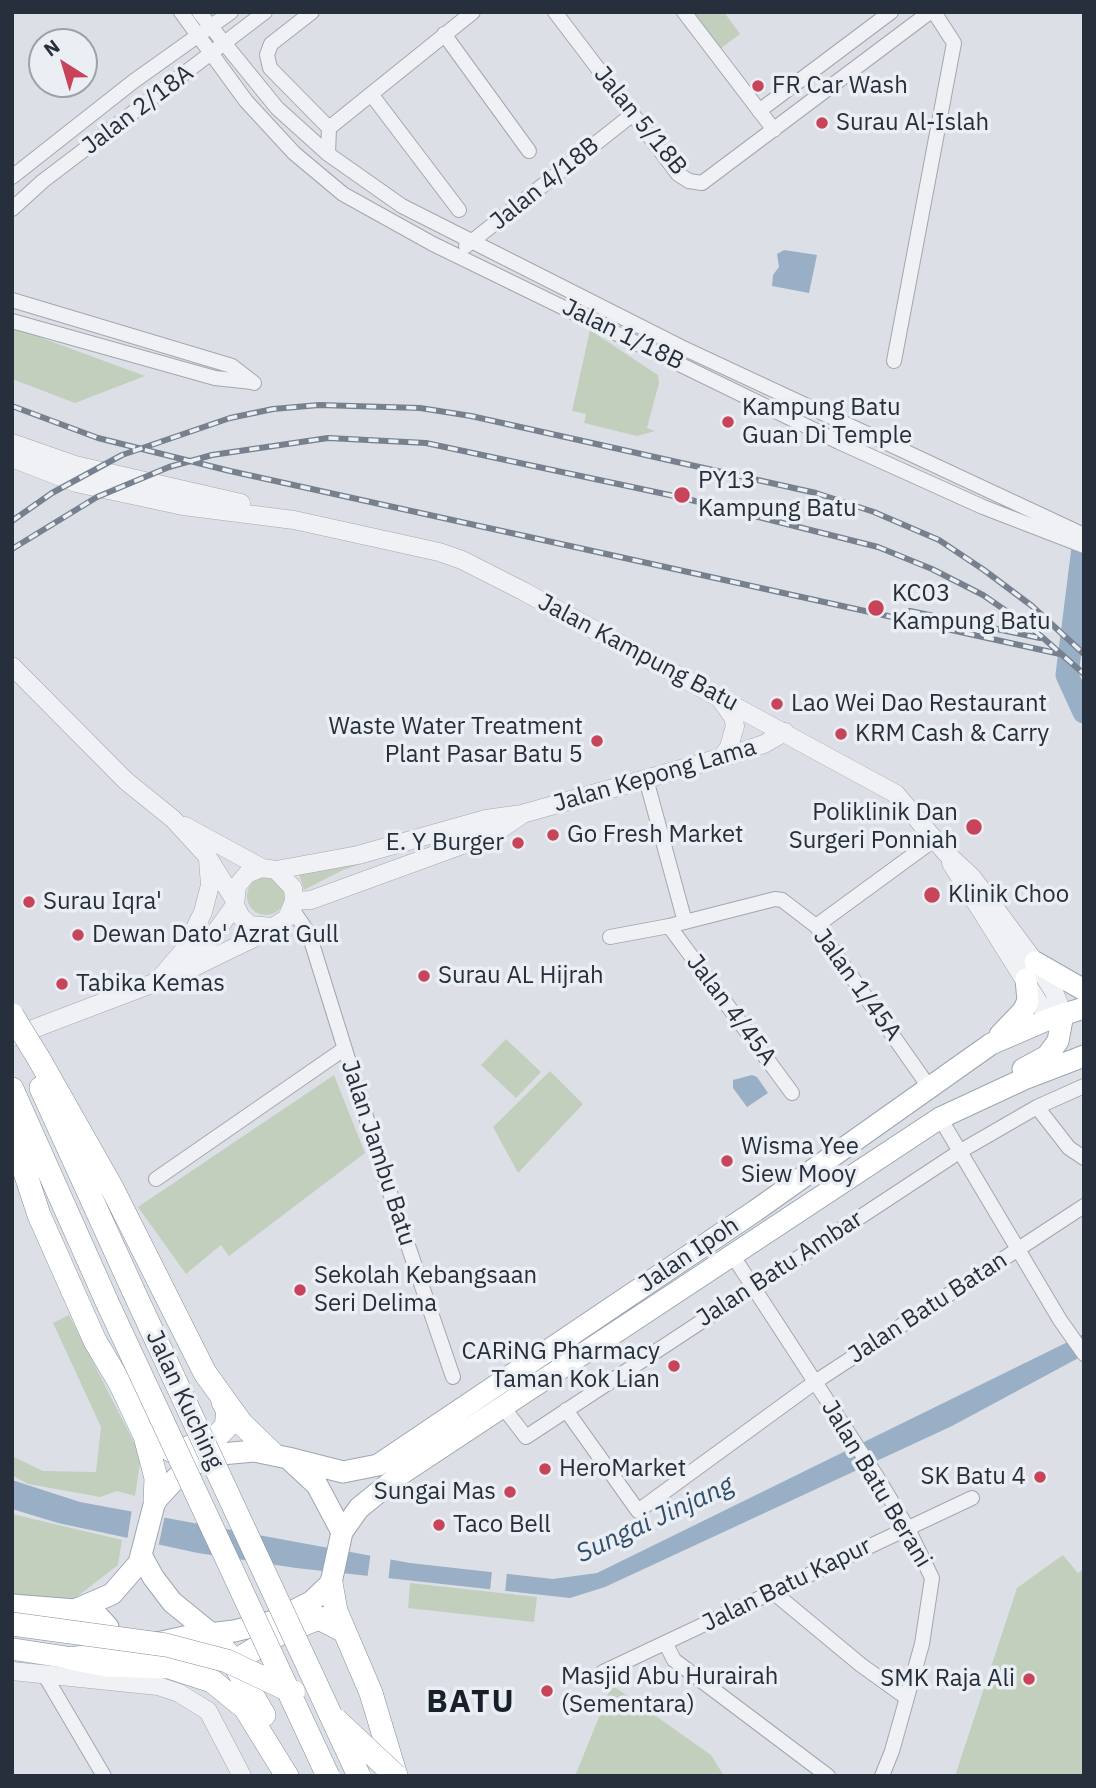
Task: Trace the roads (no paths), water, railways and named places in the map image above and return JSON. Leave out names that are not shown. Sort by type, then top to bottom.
[{"type":"highway","points":[[12,1015],[34,1061],[112,1188],[228,1410],[224,1431],[205,1444],[174,1452],[160,1444],[120,1384],[95,1341],[39,1215],[12,1133]]},
{"type":"highway","name":"Jalan Kuching","points":[[12,1022],[34,1061],[133,1290],[359,1776]]},
{"type":"highway","name":"Jalan Kuching","points":[[12,1089],[107,1302],[328,1776]]},
{"type":"highway","points":[[120,1384],[148,1446],[156,1478],[153,1506]]},
{"type":"highway","points":[[218,1393],[241,1423],[280,1455]]},
{"type":"highway","points":[[332,1581],[336,1611],[380,1718],[396,1776]]},
{"type":"highway","points":[[246,1684],[243,1659],[270,1638],[319,1618],[344,1631]]},
{"type":"highway","points":[[12,1624],[166,1645],[227,1661],[282,1686],[327,1713],[396,1776]]},
{"type":"highway","points":[[210,1633],[229,1655],[297,1776]]},
{"type":"highway","points":[[71,1658],[106,1665],[169,1667],[212,1681],[245,1708],[287,1776]]},
{"type":"main road","points":[[991,1044],[1023,1011],[1028,1001],[1030,970],[1084,990]]},
{"type":"main road","name":"Jalan Ipoh","points":[[280,1455],[343,1472],[378,1465],[755,1211],[991,1044],[1065,1022],[1084,1008]]},
{"type":"main road","points":[[940,1118],[1046,1056],[1065,1022]]},
{"type":"main road","name":"Jalan Ipoh","points":[[342,1535],[359,1508],[384,1487],[731,1254],[940,1118],[1024,1079],[1084,1056]]},
{"type":"main road","points":[[12,1649],[71,1658],[253,1627],[281,1618],[311,1602],[332,1581],[342,1535],[317,1485],[280,1455],[235,1451],[202,1460],[182,1472],[153,1506],[141,1555],[131,1575],[112,1594],[75,1610]]},
{"type":"main road","points":[[141,1555],[172,1602],[210,1633]]},
{"type":"main road","points":[[12,1605],[75,1610],[98,1616],[108,1627],[106,1642],[91,1652],[71,1658]]},
{"type":"street","points":[[181,12],[205,32]]},
{"type":"street","points":[[199,12],[205,32]]},
{"type":"street","name":"Jalan 2/18A","points":[[12,177],[134,81],[231,12]]},
{"type":"street","name":"Jalan 2/18A","points":[[12,209],[43,181],[265,12]]},
{"type":"street","points":[[312,12],[271,44],[267,55],[270,68],[329,128],[328,154]]},
{"type":"street","points":[[304,133],[329,128],[472,12]]},
{"type":"street","name":"Jalan 5/18B","points":[[555,12],[678,174],[688,181],[702,183],[774,130]]},
{"type":"street","points":[[684,12],[774,130],[932,12],[954,43],[894,361]]},
{"type":"street","points":[[759,111],[891,12]]},
{"type":"street","name":"Jalan 1/18B","points":[[205,32],[224,45],[277,108],[304,133],[328,154],[402,206],[681,346],[746,374],[982,488],[1084,546]]},
{"type":"street","name":"Jalan 1/18B","points":[[205,32],[212,54],[246,101],[317,175],[375,212],[839,442],[977,504],[1084,535]]},
{"type":"street","points":[[443,34],[529,152]]},
{"type":"street","points":[[371,94],[459,210]]},
{"type":"street","name":"Jalan 4/18B","points":[[456,252],[633,114]]},
{"type":"street","points":[[12,300],[232,366],[254,383],[184,370],[12,321]]},
{"type":"street","points":[[184,370],[188,354]]},
{"type":"street","name":"Jalan Kampung Batu","points":[[12,443],[75,465],[262,507],[294,520]]},
{"type":"street","name":"Jalan Kampung Batu","points":[[12,458],[76,483],[183,506],[294,520],[439,552],[462,560],[718,696],[886,787],[909,808],[940,846],[972,877],[1030,970],[1054,992],[1065,1022]]},
{"type":"street","points":[[977,504],[982,488]]},
{"type":"street","points":[[12,666],[126,781],[173,819],[207,856],[241,917],[250,925],[273,927],[289,924],[309,934]]},
{"type":"street","points":[[718,696],[729,708],[735,726],[729,747],[722,757]]},
{"type":"street","name":"Jalan Kepong Lama","points":[[269,869],[358,855],[486,818],[522,814],[764,744],[785,732]]},
{"type":"street","points":[[646,779],[685,922]]},
{"type":"street","name":"Jalan Kepong Lama","points":[[293,905],[495,833],[522,814]]},
{"type":"street","points":[[12,1037],[102,1005],[188,970],[287,918],[293,905],[293,888],[269,869],[173,819]]},
{"type":"street","points":[[816,926],[940,846]]},
{"type":"street","points":[[158,981],[185,949],[203,912],[210,885],[207,856]]},
{"type":"street","points":[[188,970],[215,937],[235,902],[237,886],[247,874],[269,869]]},
{"type":"street","name":"Jalan 1/45A","points":[[610,937],[669,926],[775,899],[789,904],[816,926],[929,1087]]},
{"type":"street","name":"Jalan Jambu Batu","points":[[293,905],[309,934],[344,1049],[453,1377]]},
{"type":"street","name":"Jalan 4/45A","points":[[669,926],[792,1093]]},
{"type":"street","name":"Jalan Jambu Batu","points":[[156,1179],[344,1049]]},
{"type":"street","name":"Jalan Batu Ambar","points":[[503,1407],[526,1437],[959,1152],[1037,1107],[1084,1086]]},
{"type":"street","points":[[1037,1107],[1069,1148],[1084,1158]]},
{"type":"street","points":[[940,1118],[1060,1320],[1084,1354]]},
{"type":"street","name":"Jalan Batu Batan","points":[[566,1410],[638,1511],[816,1382],[1084,1206]]},
{"type":"street","name":"Jalan Batu Berani","points":[[731,1254],[907,1527],[932,1578],[922,1644],[882,1776]]},
{"type":"street","name":"Jalan Batu Kapur","points":[[603,1672],[972,1497]]},
{"type":"street","points":[[773,1592],[861,1665],[907,1698]]},
{"type":"street","points":[[666,1644],[674,1660],[828,1776]]},
{"type":"street","points":[[12,1671],[158,1686],[179,1693],[208,1711],[242,1776]]},
{"type":"street","points":[[44,1674],[104,1776]]},
{"type":"water","points":[[784,250],[817,255],[809,293],[772,286],[773,275],[779,267],[777,254]]},
{"type":"water","points":[[752,1075],[757,1077],[768,1093],[747,1107],[733,1088],[733,1080]]},
{"type":"water","points":[[1084,1334],[1084,1355],[952,1426],[605,1587],[570,1598],[296,1568],[198,1553],[58,1523],[12,1509],[12,1480],[80,1502],[410,1563],[553,1579],[597,1573]]},
{"type":"waterway","points":[[1084,540],[1067,675],[1084,712]]},
{"type":"railway","points":[[12,521],[52,493],[122,455],[230,418],[273,409],[319,405],[420,408],[471,416],[816,493],[874,512],[939,540],[984,570],[1032,606],[1084,654]]},
{"type":"railway","points":[[12,406],[98,438],[230,471],[1060,654]]},
{"type":"railway","points":[[12,549],[97,497],[169,467],[212,455],[328,438],[426,443],[679,497],[878,547],[932,569],[983,595],[1034,630],[1084,674]]},
{"type":"railway","points":[[910,611],[1040,638]]},
{"type":"place","name":"FR Car Wash","points":[[758,86]]},
{"type":"place","name":"Surau Al-Islah","points":[[822,123]]},
{"type":"place","name":"Kampung Batu Guan Di Temple","points":[[728,422]]},
{"type":"place","name":"PY13 Kampung Batu","points":[[682,495]]},
{"type":"place","name":"KC03 Kampung Batu","points":[[876,608]]},
{"type":"place","name":"Lao Wei Dao Restaurant","points":[[777,704]]},
{"type":"place","name":"KRM Cash & Carry","points":[[841,734]]},
{"type":"place","name":"Waste Water Treatment Plant Pasar Batu 5","points":[[597,741]]},
{"type":"place","name":"Poliklinik Dan Surgeri Ponniah","points":[[974,827]]},
{"type":"place","name":"Go Fresh Market","points":[[553,835]]},
{"type":"place","name":"E. Y Burger","points":[[518,843]]},
{"type":"place","name":"Klinik Choo","points":[[932,895]]},
{"type":"place","name":"Surau Iqra'","points":[[29,902]]},
{"type":"place","name":"Dewan Dato' Azrat Gull","points":[[78,935]]},
{"type":"place","name":"Surau AL Hijrah","points":[[424,976]]},
{"type":"place","name":"Tabika Kemas","points":[[62,984]]},
{"type":"place","name":"Wisma Yee Siew Mooy","points":[[727,1161]]},
{"type":"place","name":"Sekolah Kebangsaan Seri Delima","points":[[300,1290]]},
{"type":"place","name":"CARiNG Pharmacy Taman Kok Lian","points":[[674,1366]]},
{"type":"place","name":"HeroMarket","points":[[545,1469]]},
{"type":"place","name":"SK Batu 4","points":[[1040,1477]]},
{"type":"place","name":"Sungai Mas","points":[[510,1492]]},
{"type":"place","name":"Taco Bell","points":[[439,1525]]},
{"type":"place","name":"SMK Raja Ali","points":[[1029,1679]]},
{"type":"place","name":"Masjid Abu Hurairah (Sementara)","points":[[547,1691]]},
{"type":"district","name":"BATU","points":[[471,1703]]},
{"type":"water label","name":"Sungai Jinjang","points":[[655,1520]]}]
